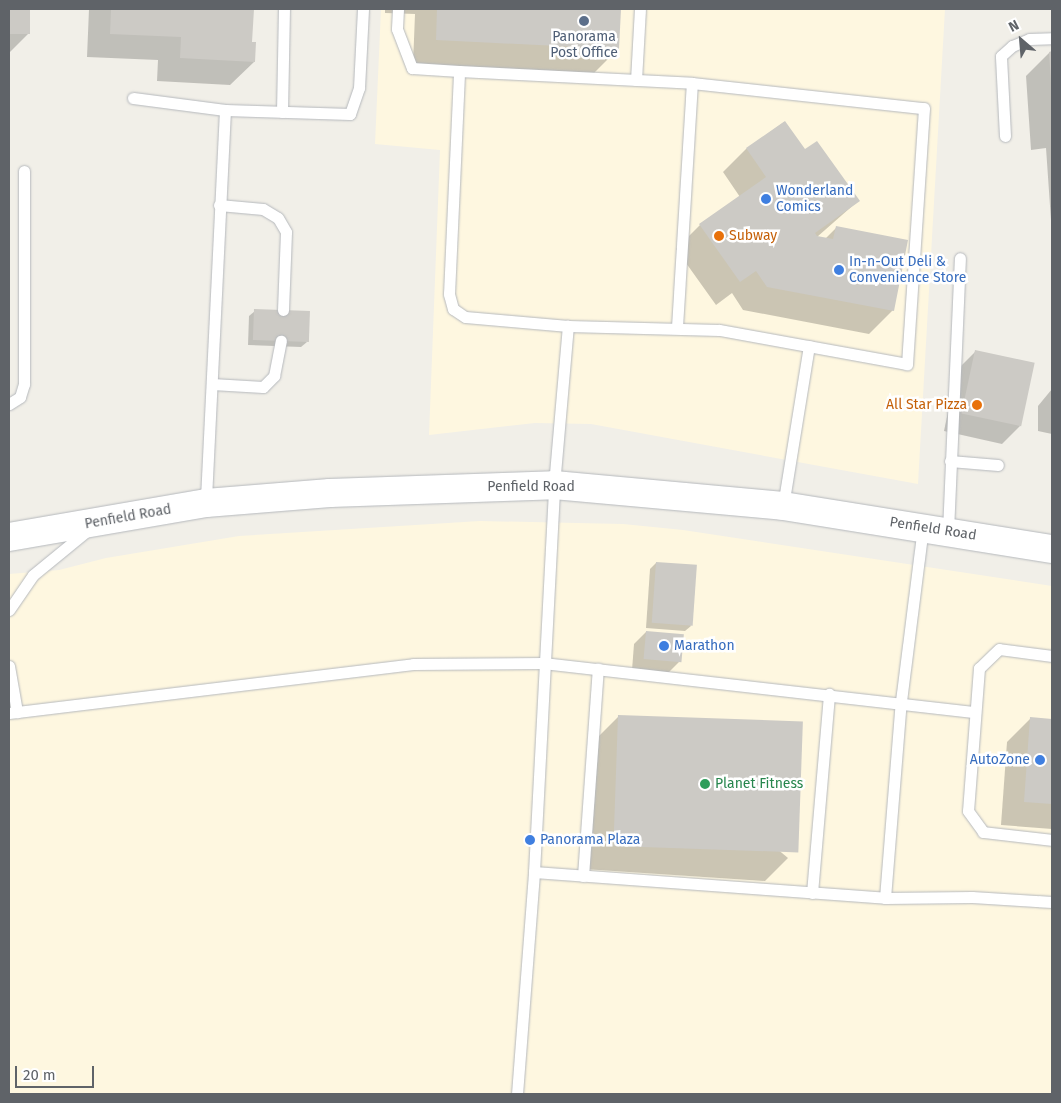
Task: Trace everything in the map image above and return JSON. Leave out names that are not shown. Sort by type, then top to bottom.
[{"type":"main road","name":"Penfield Road","points":[[9,537],[206,503],[339,493],[554,485],[783,506],[1052,549]]},
{"type":"lane","points":[[282,112],[284,9]]},
{"type":"lane","points":[[133,98],[225,110],[350,114],[359,88],[363,9]]},
{"type":"lane","points":[[398,9],[397,29],[412,68],[692,82],[924,108],[907,364],[719,330],[677,327],[568,326],[465,316],[453,309],[449,294],[458,71]]},
{"type":"lane","points":[[636,80],[640,9]]},
{"type":"lane","points":[[1005,136],[1001,56],[1012,46],[1029,39],[1052,38]]},
{"type":"lane","points":[[677,327],[692,82]]},
{"type":"lane","points":[[206,503],[225,110]]},
{"type":"lane","points":[[9,404],[20,397],[24,384],[24,171]]},
{"type":"lane","points":[[219,205],[263,209],[278,218],[286,232],[283,310]]},
{"type":"lane","points":[[885,898],[900,701],[950,461],[960,258]]},
{"type":"lane","points":[[516,1094],[534,872],[543,663],[554,485],[568,326]]},
{"type":"lane","points":[[212,384],[263,387],[274,376],[281,341]]},
{"type":"lane","points":[[783,506],[809,346]]},
{"type":"lane","points":[[950,461],[998,465]]},
{"type":"lane","points":[[9,610],[34,575],[98,522]]},
{"type":"lane","points":[[1052,656],[998,648],[979,668],[968,811],[983,832],[1052,840]]},
{"type":"lane","points":[[9,666],[13,713],[413,664],[543,663],[900,701],[975,712]]},
{"type":"lane","points":[[583,876],[598,669]]},
{"type":"lane","points":[[812,893],[829,694]]},
{"type":"lane","points":[[534,872],[885,898],[972,897],[1052,902]]},
{"type":"shaded area","points":[[381,9],[945,9],[918,484],[591,424],[535,423],[429,435],[440,150],[375,144]]},
{"type":"shaded area","name":"Panorama Plaza","points":[[480,521],[623,524],[683,530],[1052,586],[1052,1094],[9,1094],[9,574],[59,570],[106,558],[239,536]]},
{"type":"building","points":[[9,9],[30,9],[30,34],[9,34]]},
{"type":"building","points":[[111,9],[254,9],[252,42],[256,42],[255,62],[180,58],[181,37],[110,34]]},
{"type":"building","points":[[437,9],[621,9],[619,49],[436,40]]},
{"type":"building","points":[[1052,51],[1052,82],[1051,82],[1049,52]]},
{"type":"building","points":[[785,121],[805,149],[817,141],[860,201],[815,233],[817,236],[833,239],[836,226],[908,240],[894,311],[767,287],[756,271],[740,282],[699,224],[766,177],[746,148]]},
{"type":"building","points":[[254,309],[310,311],[309,342],[253,340]]},
{"type":"building","points":[[975,350],[1035,363],[1021,426],[961,414]]},
{"type":"building","points":[[656,562],[697,565],[693,626],[652,623]]},
{"type":"building","name":"Marathon","points":[[646,631],[684,634],[681,662],[644,659]]},
{"type":"building","name":"Planet Fitness","points":[[618,715],[803,721],[798,852],[613,846]]},
{"type":"building","name":"AutoZone","points":[[1030,717],[1052,719],[1052,804],[1024,802]]},
{"type":"place","name":"Panorama Post Office","points":[[584,21]]},
{"type":"place","name":"Wonderland Comics","points":[[766,199]]},
{"type":"place","name":"Subway","points":[[719,236]]},
{"type":"place","name":"In-n-Out Deli & Convenience Store","points":[[839,270]]},
{"type":"place","name":"All Star Pizza","points":[[977,405]]},
{"type":"place","name":"Marathon","points":[[664,646]]},
{"type":"place","name":"AutoZone","points":[[1040,760]]},
{"type":"place","name":"Planet Fitness","points":[[705,784]]},
{"type":"place","name":"Panorama Plaza","points":[[530,840]]}]
